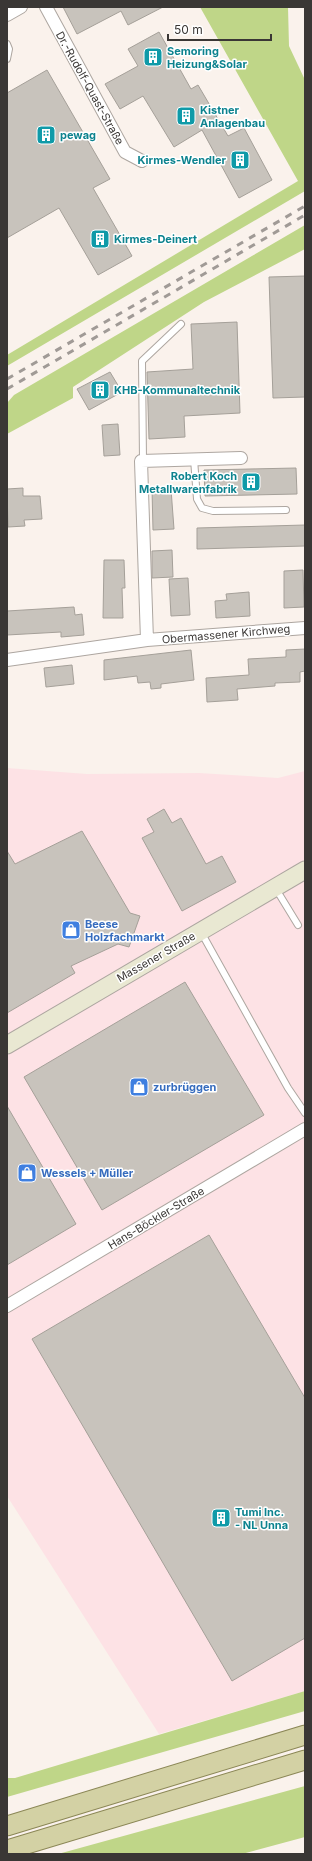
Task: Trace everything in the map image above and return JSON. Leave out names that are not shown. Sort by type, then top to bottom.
[{"type":"main road","name":"Massener Straße","points":[[7,1045],[305,870]]},
{"type":"main road","points":[[7,1826],[305,1735]]},
{"type":"main road","points":[[7,1850],[305,1760]]},
{"type":"street","points":[[7,15],[21,7]]},
{"type":"street","name":"Dr.-Rudolf-Quast-Straße","points":[[46,7],[125,152],[142,161]]},
{"type":"street","points":[[143,461],[241,458]]},
{"type":"street","name":"Obermassener Kirchweg","points":[[143,461],[141,461],[147,640]]},
{"type":"street","name":"Obermassener Kirchweg","points":[[7,660],[147,640],[305,628]]},
{"type":"street","name":"Hans-Böckler-Straße","points":[[7,1306],[305,1129]]},
{"type":"lane","points":[[7,44],[9,49],[7,59]]},
{"type":"lane","points":[[143,461],[142,361],[181,324]]},
{"type":"lane","points":[[194,459],[197,499],[202,508],[214,511],[286,510]]},
{"type":"lane","points":[[275,887],[298,925]]},
{"type":"lane","points":[[201,931],[288,1088],[305,1113]]},
{"type":"shaded area","points":[[7,768],[87,774],[199,773],[278,778],[305,771],[305,1691],[159,1734],[7,1496]]},
{"type":"green space","points":[[200,7],[288,7],[289,46],[305,80],[305,191],[7,366],[7,355],[298,181]]},
{"type":"green space","points":[[305,225],[305,249],[204,302],[73,387],[73,398],[7,434],[7,403],[14,395]]},
{"type":"green space","points":[[305,1691],[305,1711],[7,1797],[7,1778],[15,1778]]},
{"type":"green space","points":[[305,1786],[305,1837],[242,1854],[58,1854]]},
{"type":"building","points":[[63,7],[163,7],[128,25],[121,11],[77,34]]},
{"type":"building","points":[[159,32],[191,89],[198,85],[228,136],[244,128],[272,180],[239,198],[202,130],[174,147],[143,96],[120,109],[105,84],[138,66],[128,49]]},
{"type":"building","name":"pewag","points":[[47,70],[110,179],[93,188],[132,256],[98,275],[59,208],[7,238],[7,93]]},
{"type":"building","points":[[305,276],[305,397],[273,398],[269,277]]},
{"type":"building","points":[[237,322],[240,413],[184,416],[185,437],[149,439],[147,372],[193,369],[191,324]]},
{"type":"building","name":"KHB-Kommunaltechnik","points":[[110,372],[122,392],[89,410],[77,389]]},
{"type":"building","points":[[118,424],[120,455],[104,456],[102,425]]},
{"type":"building","name":"Robert Koch Metallwarenfabrik","points":[[296,468],[297,494],[205,496],[204,470]]},
{"type":"building","points":[[23,488],[23,496],[40,496],[42,519],[24,520],[25,526],[8,527],[7,489]]},
{"type":"building","points":[[152,489],[171,489],[174,529],[153,530]]},
{"type":"building","name":"Robert Koch Metallwarenfabrik","points":[[305,525],[305,546],[197,549],[197,528]]},
{"type":"building","points":[[172,550],[173,577],[152,578],[152,551]]},
{"type":"building","points":[[104,560],[124,560],[125,588],[122,588],[123,618],[103,618]]},
{"type":"building","points":[[303,570],[304,607],[284,608],[284,571]]},
{"type":"building","points":[[188,578],[190,615],[171,616],[169,579]]},
{"type":"building","points":[[249,592],[250,616],[216,618],[215,601],[227,600],[226,594]]},
{"type":"building","points":[[74,607],[75,615],[82,614],[84,635],[61,637],[61,632],[7,635],[7,611]]},
{"type":"building","points":[[305,649],[305,671],[300,672],[300,682],[275,683],[275,686],[237,689],[238,700],[207,702],[206,678],[249,675],[248,659],[286,657],[286,650]]},
{"type":"building","points":[[191,650],[194,680],[161,684],[161,688],[151,689],[150,682],[138,683],[137,676],[104,680],[104,660]]},
{"type":"building","points":[[72,665],[74,684],[46,687],[44,668]]},
{"type":"building","points":[[164,809],[172,823],[181,818],[206,864],[222,856],[236,882],[182,911],[142,838],[154,832],[147,819]]},
{"type":"building","name":"Beese Holzfachmarkt","points":[[82,831],[130,913],[140,916],[129,947],[118,944],[71,966],[75,973],[7,1013],[7,851],[15,864]]},
{"type":"building","name":"zurbrüggen","points":[[185,982],[264,1115],[102,1210],[24,1077]]},
{"type":"building","name":"Wessels + Müller","points":[[7,1106],[76,1224],[7,1265]]},
{"type":"building","name":"Tumi Inc. - NL Unna","points":[[209,1235],[305,1398],[305,1638],[232,1681],[32,1339]]},
{"type":"railway","points":[[7,379],[305,206]]},
{"type":"railway","points":[[7,389],[305,215]]},
{"type":"place","name":"Semoring Heizung&Solar","points":[[153,57]]},
{"type":"place","name":"Kistner Anlagenbau","points":[[186,116]]},
{"type":"place","name":"pewag","points":[[46,135]]},
{"type":"place","name":"Kirmes-Wendler","points":[[240,160]]},
{"type":"place","name":"Kirmes-Deinert","points":[[100,239]]},
{"type":"place","name":"KHB-Kommunaltechnik","points":[[100,390]]},
{"type":"place","name":"Robert Koch Metallwarenfabrik","points":[[251,482]]},
{"type":"place","name":"Beese Holzfachmarkt","points":[[71,930]]},
{"type":"place","name":"zurbrüggen","points":[[139,1087]]},
{"type":"place","name":"Wessels + Müller","points":[[27,1173]]},
{"type":"place","name":"Tumi Inc. - NL Unna","points":[[221,1518]]}]
